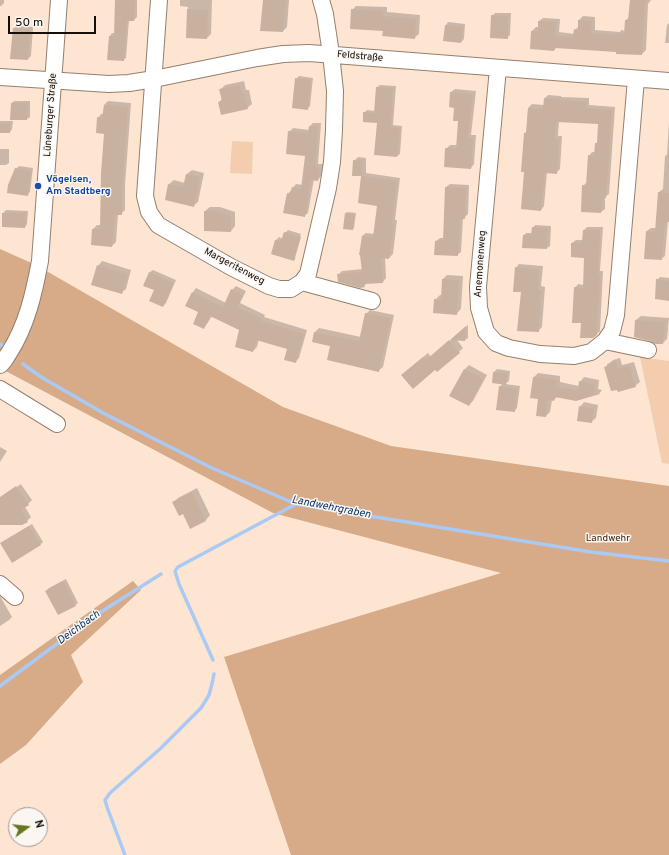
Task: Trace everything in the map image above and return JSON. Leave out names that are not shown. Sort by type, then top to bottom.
[{"type":"street","name":"Lüneburger Straße","points":[[0,365],[16,343],[26,321],[34,294],[40,261],[59,0]]},
{"type":"street","name":"Margeritenweg","points":[[159,0],[145,196],[149,212],[158,226],[231,267],[269,286],[279,288],[296,286],[354,305],[366,305]]},
{"type":"street","points":[[296,286],[308,274],[328,188],[332,162],[335,91],[331,54],[321,0]]},
{"type":"street","name":"Feldstraße","points":[[0,77],[109,84],[129,83],[257,58],[309,53],[669,81]]},
{"type":"street","name":"Anemonenweg","points":[[498,68],[478,287],[479,308],[486,332],[496,343],[509,348],[540,354],[574,356],[591,352],[604,341],[612,331],[616,315],[636,79]]},
{"type":"street","points":[[604,341],[648,350]]},
{"type":"street","points":[[0,389],[57,424]]},
{"type":"street","points":[[0,584],[15,597]]},
{"type":"shaded area","points":[[232,141],[253,142],[252,174],[230,173]]},
{"type":"shaded area","points":[[640,357],[669,361],[669,464],[662,463]]},
{"type":"green space","name":"Landwehr","points":[[0,249],[36,265],[283,407],[391,446],[669,486],[669,855],[291,855],[224,657],[501,573],[273,513],[0,368]]},
{"type":"green space","points":[[133,581],[141,590],[71,655],[83,682],[26,745],[0,764],[0,675]]},
{"type":"building","points":[[115,0],[135,0],[134,21],[127,21],[124,61],[107,60],[109,36],[114,36]]},
{"type":"building","points":[[263,0],[286,0],[283,32],[260,31]]},
{"type":"building","points":[[630,0],[645,0],[642,55],[555,48],[554,51],[530,49],[531,31],[538,31],[538,21],[556,22],[555,36],[573,37],[574,29],[578,30],[578,20],[592,21],[591,33],[616,35],[624,34],[625,20],[628,20]]},
{"type":"building","points":[[187,9],[208,10],[207,39],[186,38]]},
{"type":"building","points":[[351,9],[383,11],[383,16],[416,19],[415,39],[382,36],[383,31],[350,29]]},
{"type":"building","points":[[491,15],[508,16],[508,39],[490,38]]},
{"type":"building","points":[[445,25],[463,27],[461,43],[443,41]]},
{"type":"building","points":[[13,28],[30,30],[28,60],[10,59]]},
{"type":"building","points":[[295,78],[311,80],[308,110],[292,108]]},
{"type":"building","points":[[240,85],[248,109],[221,115],[218,102],[222,101],[219,89]]},
{"type":"building","points":[[376,87],[393,88],[391,127],[400,128],[397,157],[374,155],[377,123],[363,122],[363,112],[374,113]]},
{"type":"building","points":[[450,92],[473,94],[468,138],[473,138],[471,169],[444,167],[445,148],[456,149],[458,121],[453,121],[454,108],[449,107]]},
{"type":"building","points":[[544,98],[586,102],[586,108],[612,110],[606,198],[603,198],[601,213],[581,212],[582,185],[586,186],[588,155],[594,156],[595,143],[597,143],[598,124],[556,122],[555,139],[559,139],[557,174],[545,173],[541,211],[521,209],[524,172],[521,172],[524,133],[526,133],[528,108],[543,109]]},
{"type":"building","points":[[11,103],[28,103],[27,120],[10,120]]},
{"type":"building","points":[[104,105],[128,107],[122,190],[122,215],[115,215],[112,247],[91,245],[92,229],[100,229],[101,173],[104,134],[96,133],[97,117],[102,118]]},
{"type":"building","points":[[0,124],[10,124],[10,133],[0,133]]},
{"type":"building","points":[[309,126],[318,127],[315,167],[320,168],[318,181],[311,180],[305,217],[283,213],[287,193],[290,194],[292,187],[301,189],[305,156],[286,154],[288,131],[308,133]]},
{"type":"building","points":[[353,160],[363,161],[362,176],[397,181],[392,223],[394,224],[389,259],[381,258],[383,283],[364,284],[365,287],[360,288],[338,282],[337,274],[362,272],[359,255],[362,236],[373,237],[377,206],[358,203],[361,176],[352,176]]},
{"type":"building","points":[[15,168],[31,171],[28,196],[7,193],[8,185]]},
{"type":"building","points":[[186,174],[200,177],[194,207],[165,200],[168,184],[183,187]]},
{"type":"building","points":[[445,187],[466,188],[465,219],[460,219],[458,256],[434,255],[435,241],[443,241]]},
{"type":"building","points":[[658,192],[669,193],[669,222],[665,222],[662,260],[644,259],[646,231],[655,232]]},
{"type":"building","points":[[204,211],[215,211],[231,216],[231,232],[204,231]]},
{"type":"building","points":[[2,213],[26,213],[25,228],[2,227]]},
{"type":"building","points":[[345,213],[355,214],[353,230],[343,229]]},
{"type":"building","points":[[532,227],[548,228],[547,249],[522,248],[523,235],[531,235]]},
{"type":"building","points":[[583,230],[600,230],[598,274],[600,274],[597,335],[593,338],[580,338],[581,323],[572,323],[574,287],[583,288],[584,258],[571,257],[571,243],[582,243]]},
{"type":"building","points":[[284,232],[301,237],[294,261],[271,254],[275,240],[281,241]]},
{"type":"building","points":[[97,265],[128,275],[122,294],[91,285]]},
{"type":"building","points":[[515,267],[539,270],[538,290],[541,290],[539,332],[517,331],[521,292],[513,292]]},
{"type":"building","points":[[149,272],[174,283],[163,307],[149,301],[154,290],[143,286]]},
{"type":"building","points":[[442,279],[459,280],[457,315],[433,313],[434,299],[441,300]]},
{"type":"building","points":[[656,279],[669,281],[669,301],[655,299]]},
{"type":"building","points":[[231,289],[243,295],[237,307],[262,319],[261,321],[304,334],[296,363],[284,360],[287,349],[256,340],[253,352],[235,347],[239,330],[210,316],[204,329],[193,324],[198,312],[185,306],[192,292],[223,307]]},
{"type":"building","points":[[365,313],[391,318],[379,372],[327,360],[330,346],[312,342],[314,332],[359,341]]},
{"type":"building","points":[[635,320],[665,322],[663,344],[655,344],[650,341],[634,337]]},
{"type":"building","points":[[466,326],[465,341],[450,340]]},
{"type":"building","points":[[449,340],[460,353],[437,372],[435,370],[413,389],[401,375],[423,357],[426,360]]},
{"type":"building","points":[[616,361],[618,369],[630,366],[636,387],[618,392],[617,390],[611,391],[604,367],[608,366],[607,364]]},
{"type":"building","points":[[464,369],[483,379],[469,406],[449,396]]},
{"type":"building","points":[[493,372],[508,373],[506,385],[492,383]]},
{"type":"building","points":[[533,377],[557,380],[556,387],[578,390],[579,381],[595,384],[594,393],[600,394],[576,401],[555,397],[554,401],[548,400],[546,417],[536,416],[538,399],[530,398]]},
{"type":"building","points":[[499,386],[517,389],[515,412],[496,410]]},
{"type":"building","points":[[579,406],[594,409],[592,423],[577,421]]},
{"type":"building","points":[[16,486],[29,505],[21,510],[28,522],[22,525],[0,525],[0,497]]},
{"type":"building","points":[[192,492],[206,521],[190,529],[183,514],[179,516],[172,502]]},
{"type":"building","points":[[29,526],[41,545],[12,563],[0,543]]},
{"type":"building","points":[[63,581],[76,606],[58,615],[45,591]]},
{"type":"waterway","name":"Landwehrgraben","points":[[0,344],[7,349]]},
{"type":"waterway","name":"Landwehrgraben","points":[[23,364],[41,377],[105,414],[212,468],[296,504],[591,552],[669,561]]},
{"type":"waterway","name":"Deichbach","points":[[213,660],[179,584],[175,571],[178,567],[296,504]]},
{"type":"waterway","name":"Deichbach","points":[[0,686],[93,617],[161,574]]},
{"type":"waterway","points":[[125,855],[105,800],[110,793],[161,748],[201,708],[209,695],[214,674]]},
{"type":"place","name":"Vögelsen, Am Stadtberg","points":[[38,186]]}]
